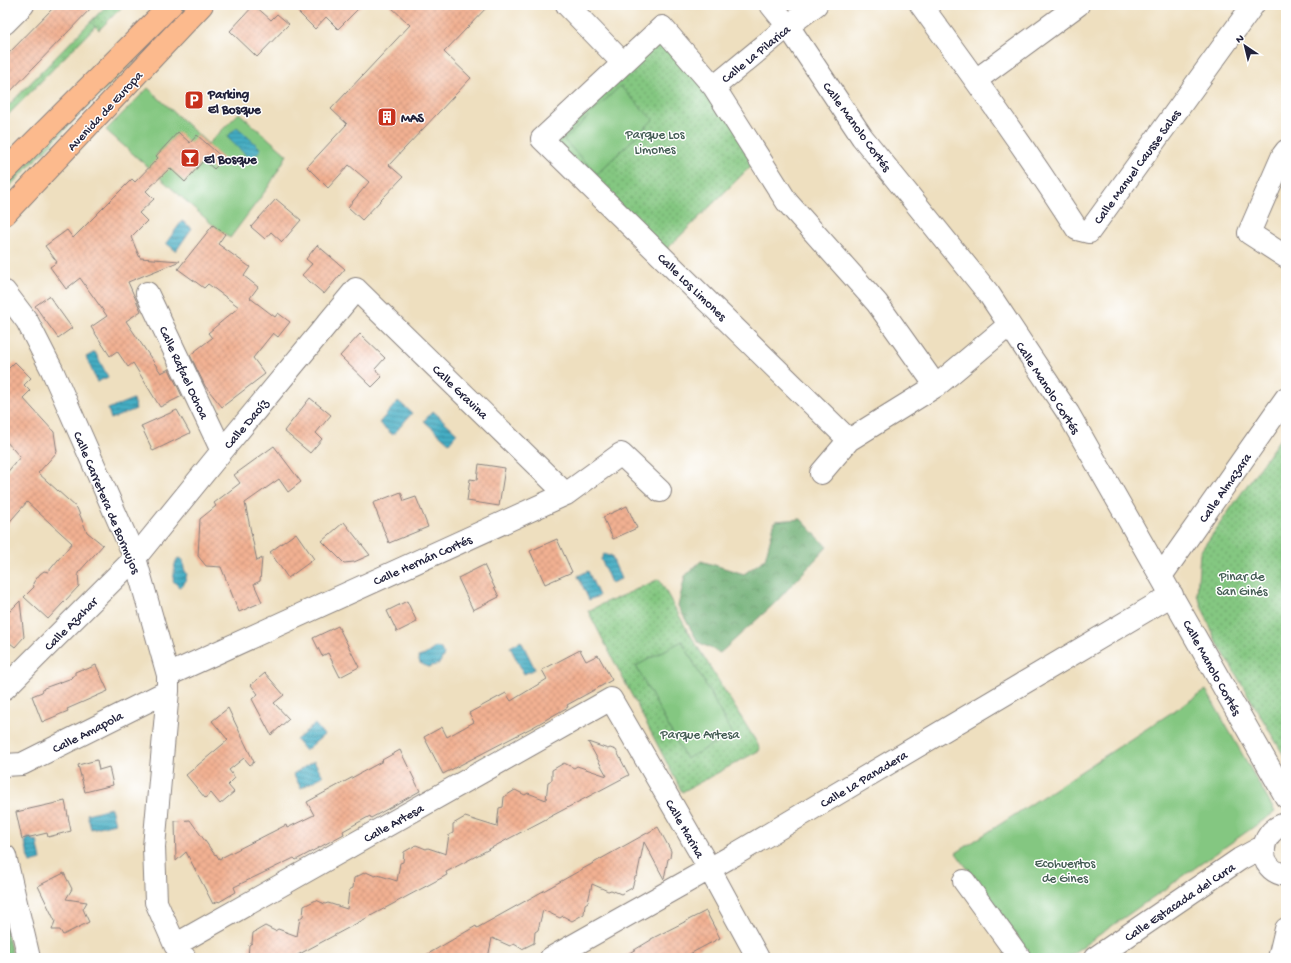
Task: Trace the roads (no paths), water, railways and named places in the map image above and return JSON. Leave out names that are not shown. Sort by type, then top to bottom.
[{"type":"main road","name":"Avenida de Europa","points":[[6,170],[171,5]]},
{"type":"main road","name":"Avenida de Europa","points":[[5,214],[202,5]]},
{"type":"street","points":[[5,23],[23,5]]},
{"type":"street","points":[[566,5],[623,63]]},
{"type":"street","name":"Calle Manolo Cortés","points":[[771,5],[788,26],[862,137],[989,294],[1068,413],[1162,576],[1286,797]]},
{"type":"street","name":"Calle La Pilarica","points":[[714,87],[816,5]]},
{"type":"street","name":"Calle Manuel Causse Sales","points":[[921,5],[976,80],[1038,169],[1077,230],[1088,232],[1253,5]]},
{"type":"street","points":[[976,80],[1078,5]]},
{"type":"street","name":"Calle Los Limones","points":[[850,440],[542,139],[662,28],[714,87],[788,202],[877,303],[936,386]]},
{"type":"street","points":[[1286,151],[1249,233],[1286,257]]},
{"type":"street","name":"Calle Daoíz","points":[[135,558],[356,289]]},
{"type":"street","name":"Calle Gravina","points":[[356,289],[566,494]]},
{"type":"street","name":"Calle Carretera de Bormujos","points":[[5,292],[27,321],[52,370],[135,558],[168,683],[154,847],[156,902],[180,952]]},
{"type":"street","name":"Calle Rafael Ochoa","points":[[147,293],[222,451]]},
{"type":"street","points":[[821,473],[850,440],[936,386],[1009,325]]},
{"type":"street","name":"Calle Almazara","points":[[1162,576],[1286,398]]},
{"type":"street","name":"Calle Hernán Cortés","points":[[168,683],[566,494],[621,454],[660,491]]},
{"type":"street","name":"Calle Azahar","points":[[5,688],[135,558]]},
{"type":"street","name":"Calle La Panadera","points":[[551,958],[734,855],[1172,594]]},
{"type":"street","name":"Calle Amapola","points":[[5,765],[22,764],[168,683]]},
{"type":"street","name":"Calle Harina","points":[[611,699],[709,868],[758,958]]},
{"type":"street","name":"Calle Artesa","points":[[180,952],[611,699]]},
{"type":"street","points":[[1286,824],[1277,827],[1271,832],[1266,839],[1264,846],[1264,855],[1267,864],[1281,875],[1286,875]]},
{"type":"street","name":"Calle Estacada del Cura","points":[[1095,958],[1240,859],[1264,846]]},
{"type":"street","points":[[5,856],[29,958]]},
{"type":"street","points":[[964,881],[1020,958]]},
{"type":"street","points":[[1279,958],[1286,929]]},
{"type":"water","points":[[237,127],[261,149],[251,160],[227,137]]},
{"type":"water","points":[[182,221],[192,228],[176,251],[166,243]]},
{"type":"water","points":[[95,352],[108,377],[97,382],[86,357]]},
{"type":"water","points":[[133,399],[136,409],[111,419],[108,409]]},
{"type":"water","points":[[398,401],[412,413],[393,435],[379,423]]},
{"type":"water","points":[[433,411],[457,433],[449,443],[424,421]]},
{"type":"water","points":[[604,554],[609,556],[611,555],[621,579],[611,583],[601,559]]},
{"type":"water","points":[[178,558],[183,560],[184,569],[187,574],[184,584],[179,587],[173,581],[176,560]]},
{"type":"water","points":[[588,571],[599,596],[589,600],[578,576]]},
{"type":"water","points":[[521,641],[535,669],[524,674],[510,647]]},
{"type":"water","points":[[436,647],[441,649],[444,655],[439,664],[428,667],[420,663],[418,657],[425,655]]},
{"type":"water","points":[[315,724],[324,735],[305,751],[296,740]]},
{"type":"water","points":[[314,761],[323,776],[301,788],[293,774]]},
{"type":"water","points":[[111,808],[115,823],[91,829],[87,814]]},
{"type":"water","points":[[28,838],[31,838],[34,841],[37,840],[41,860],[30,863],[25,842]]},
{"type":"place","name":"Parking El Bosque","points":[[194,100]]},
{"type":"place","name":"MAS","points":[[387,117]]},
{"type":"place","name":"El Bosque","points":[[190,158]]},
{"type":"park label","name":"Parque Los Limones","points":[[655,140]]},
{"type":"park label","name":"Pinar de San Ginés","points":[[1242,582]]},
{"type":"park label","name":"Parque Artesa","points":[[700,733]]},
{"type":"park label","name":"Ecohuertos de Gines","points":[[1065,870]]}]
